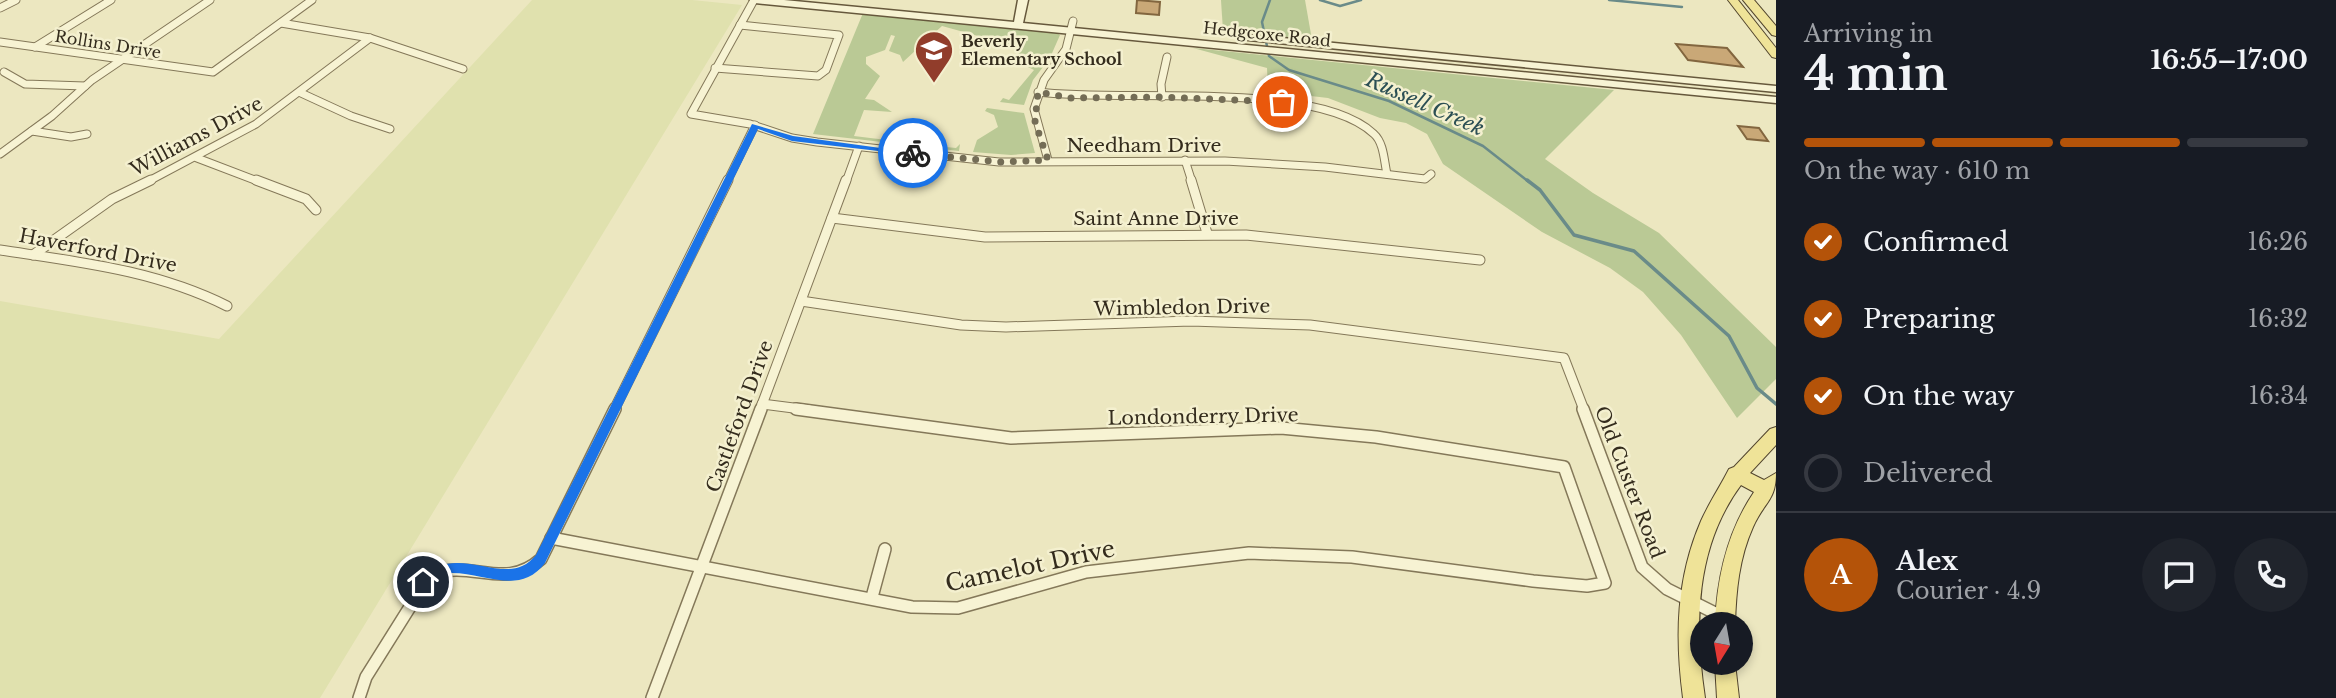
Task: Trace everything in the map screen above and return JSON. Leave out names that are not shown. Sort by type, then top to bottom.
[{"type":"main road","name":"Hedgcoxe Road","points":[[755,0],[1019,20]]},
{"type":"main road","name":"Hedgcoxe Road","points":[[855,0],[1072,26],[1407,59],[1592,82],[1776,100]]},
{"type":"main road","points":[[1019,20],[1023,0]]},
{"type":"main road","points":[[1733,0],[1776,55]]},
{"type":"main road","points":[[1748,0],[1774,30]]},
{"type":"main road","points":[[1753,26],[1774,30]]},
{"type":"main road","name":"Hedgcoxe Road","points":[[1407,59],[1586,71],[1776,89]]},
{"type":"main road","points":[[1586,71],[1592,82]]},
{"type":"main road","points":[[1694,698],[1686,645],[1689,600],[1705,528],[1735,474],[1775,435]]},
{"type":"main road","points":[[1726,612],[1737,542],[1771,484],[1735,474]]},
{"type":"main road","points":[[1726,676],[1728,698]]},
{"type":"street","points":[[0,8],[16,0]]},
{"type":"street","points":[[35,47],[111,0]]},
{"type":"street","points":[[0,154],[85,86],[210,0]]},
{"type":"street","points":[[281,23],[312,0]]},
{"type":"street","points":[[740,24],[838,35],[826,69],[818,76],[715,68],[740,24],[755,0]]},
{"type":"street","points":[[281,23],[369,38],[463,69]]},
{"type":"street","name":"Rollins Drive","points":[[0,42],[213,72],[281,23]]},
{"type":"street","points":[[1048,160],[1035,122],[1038,92],[1061,58],[1072,26]]},
{"type":"street","name":"Williams Drive","points":[[33,255],[111,199],[197,158],[301,93],[369,38]]},
{"type":"street","points":[[1162,97],[1161,84],[1167,57]]},
{"type":"street","name":"Needham Drive","points":[[715,68],[691,114],[755,125],[792,138],[999,162],[1185,160],[1325,167],[1425,178],[1431,174]]},
{"type":"street","points":[[4,72],[25,83],[85,86]]},
{"type":"street","points":[[1038,92],[1070,98],[1162,97],[1297,103],[1333,110],[1374,133],[1380,144],[1388,174]]},
{"type":"street","points":[[301,93],[390,130]]},
{"type":"street","points":[[359,698],[366,677],[430,575],[453,567],[515,577],[534,567],[551,538],[755,125]]},
{"type":"street","points":[[32,131],[71,137],[87,134]]},
{"type":"street","name":"Castleford Drive","points":[[652,698],[859,146]]},
{"type":"street","points":[[197,158],[306,199],[316,210]]},
{"type":"street","points":[[1185,160],[1207,233]]},
{"type":"street","name":"Saint Anne Drive","points":[[832,218],[985,237],[1207,233],[1480,260]]},
{"type":"street","name":"Haverford Drive","points":[[0,250],[162,277],[195,288],[227,306]]},
{"type":"street","name":"Wimbledon Drive","points":[[801,301],[961,325],[1006,327],[1191,321],[1310,324],[1564,358]]},
{"type":"street","name":"Old Custer Road","points":[[1564,358],[1643,567],[1667,589],[1710,612]]},
{"type":"street","name":"Londonderry Drive","points":[[762,404],[1011,438],[1281,428],[1376,437],[1533,460],[1564,467],[1605,583]]},
{"type":"street","name":"Camelot Drive","points":[[551,538],[872,597],[912,607],[958,608],[1086,572],[1249,553],[1353,557],[1533,581],[1587,586],[1605,583]]},
{"type":"street","points":[[872,597],[885,549]]},
{"type":"green space","points":[[532,0],[692,0],[742,5],[320,698],[0,698],[0,301],[219,339]]},
{"type":"green space","points":[[1221,0],[1305,0],[1312,40],[1223,31]]},
{"type":"green space","points":[[863,13],[1055,32],[1060,35],[1049,60],[1030,56],[1014,60],[1022,48],[942,26],[903,62],[900,55],[889,51],[895,36],[891,35],[885,50],[866,57],[866,64],[880,76],[865,99],[874,100],[892,112],[864,110],[854,136],[911,143],[914,139],[915,144],[956,148],[960,144],[959,151],[813,134]]},
{"type":"green space","points":[[1193,48],[1614,90],[1545,159],[1593,193],[1659,233],[1776,347],[1776,379],[1737,418],[1681,335],[1643,292],[1610,268],[1542,232],[1443,164],[1427,134],[1406,123],[1380,118],[1328,98],[1268,91],[1267,68]]},
{"type":"green space","points":[[1033,63],[1043,67],[1033,80],[1024,105],[1000,102],[1003,98],[1009,100],[1034,70],[1024,65]]},
{"type":"green space","points":[[987,108],[1024,113],[1035,153],[1011,155],[973,152],[977,140],[998,127],[994,115],[985,111]]},
{"type":"building","points":[[1137,0],[1160,2],[1159,15],[1136,13]]},
{"type":"building","points":[[1676,44],[1727,48],[1743,67],[1688,60]]},
{"type":"building","points":[[1738,126],[1759,128],[1768,141],[1747,139]]},
{"type":"waterway","name":"Russell Creek","points":[[1270,0],[1262,22],[1269,56],[1289,70],[1389,101],[1483,146],[1529,182]]},
{"type":"waterway","points":[[1320,0],[1340,6],[1361,0]]},
{"type":"waterway","points":[[1609,0],[1682,7]]},
{"type":"waterway","name":"Russell Creek","points":[[1527,180],[1540,190],[1574,235],[1634,251],[1729,336],[1757,388],[1776,404]]},
{"type":"way so far","points":[[913,153],[999,162],[1048,160],[1035,122],[1034,109],[1038,92],[1070,98],[1162,97],[1282,102]]},
{"type":"place","name":"Beverly Elementary School","points":[[934,84]]},
{"type":"route","points":[[423,582],[437,570],[453,567],[515,577],[534,567],[541,559],[755,125],[792,138],[913,153]]}]
